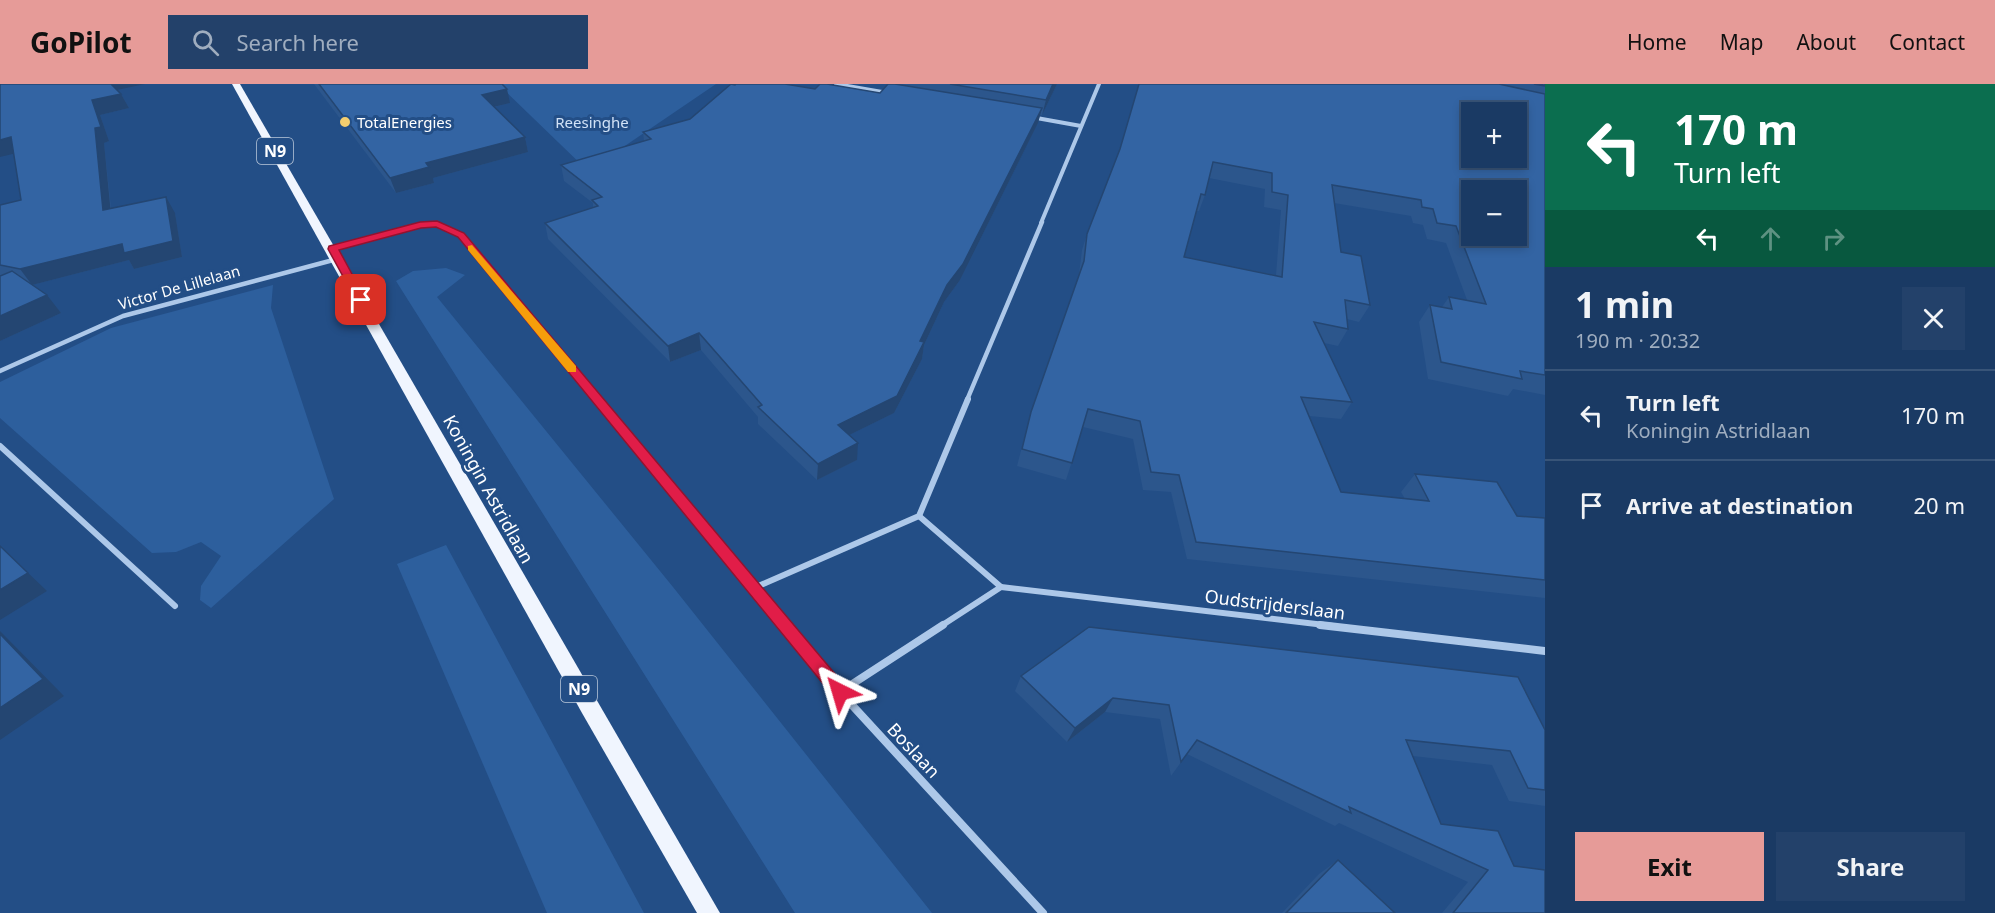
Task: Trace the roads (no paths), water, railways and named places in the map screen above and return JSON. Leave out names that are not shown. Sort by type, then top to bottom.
[{"type":"main road","name":"Koningin Astridlaan","points":[[236,84],[336,254],[456,475],[709,913]]},
{"type":"street","points":[[836,84],[894,94]]},
{"type":"street","points":[[754,588],[919,516],[1099,84]]},
{"type":"street","points":[[1023,116],[1081,126]]},
{"type":"street","name":"Boslaan","points":[[336,254],[420,225],[437,224],[461,235],[840,692],[1043,913]]},
{"type":"street","name":"Victor De Lillelaan","points":[[0,371],[123,316],[336,254]]},
{"type":"street","points":[[0,446],[175,606]]},
{"type":"street","points":[[840,692],[1001,587],[919,516]]},
{"type":"street","name":"Oudstrijderslaan","points":[[1001,587],[1545,651]]},
{"type":"place","name":"TotalEnergies","points":[[345,122]]},
{"type":"park label","name":"Reesinghe","points":[[592,122]]}]
